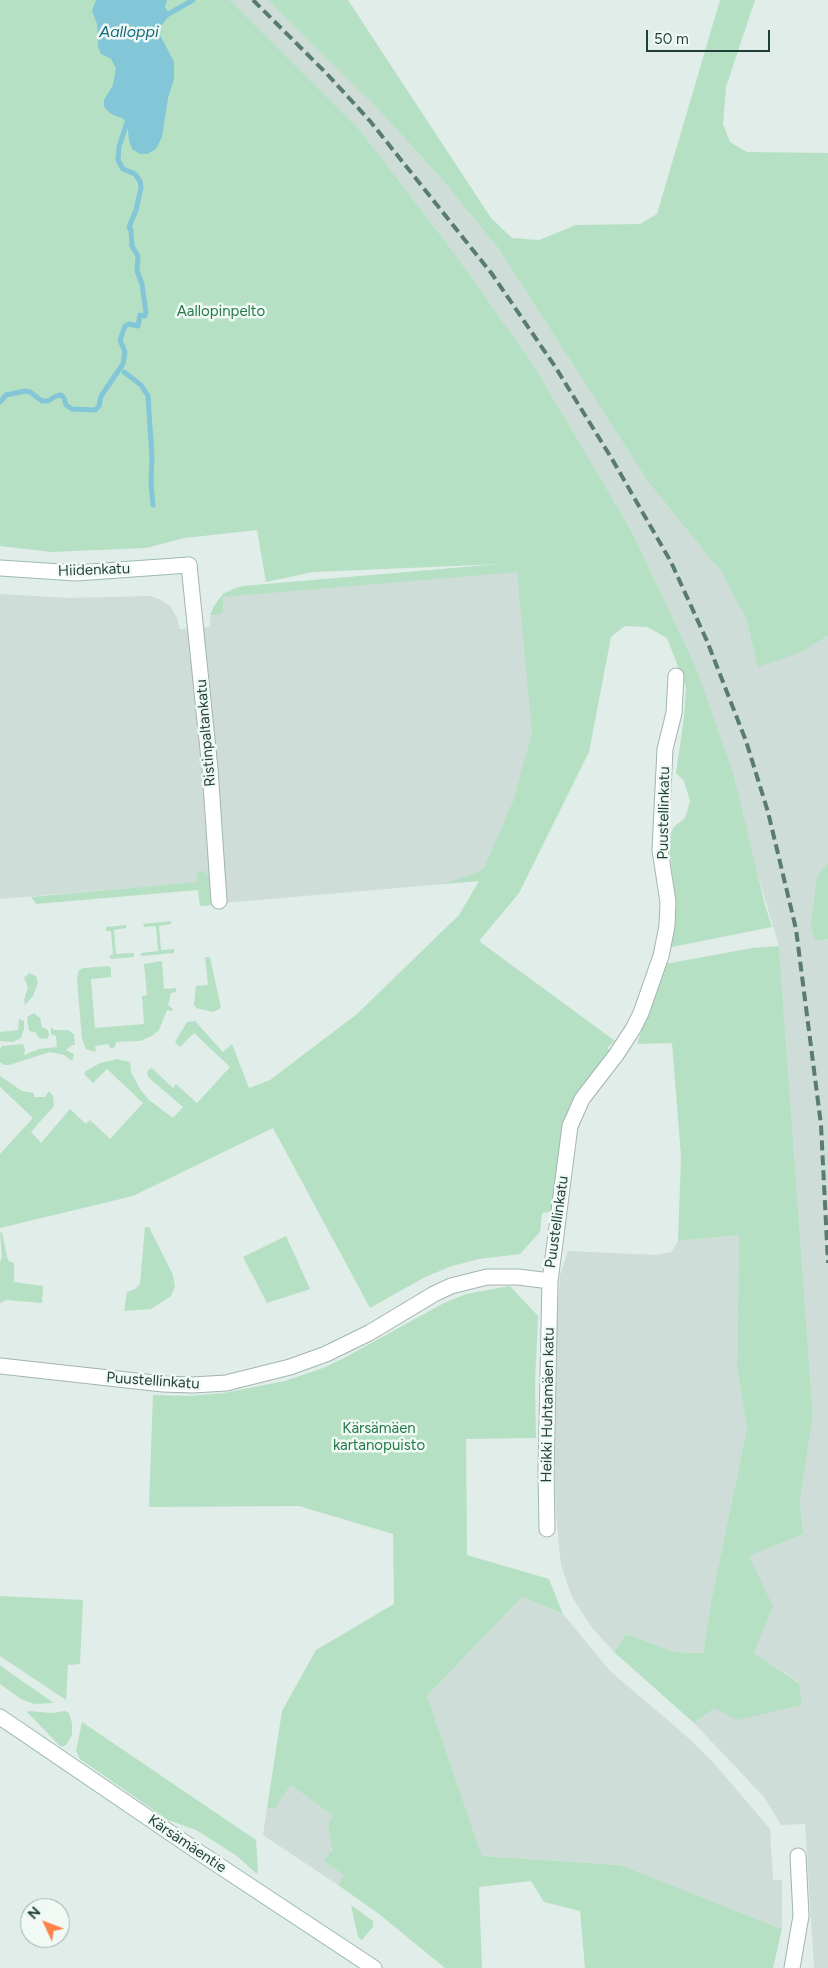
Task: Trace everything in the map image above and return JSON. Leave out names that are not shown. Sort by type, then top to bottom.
[{"type":"street","name":"Hiidenkatu","points":[[0,568],[76,573],[189,564]]},
{"type":"street","name":"Ristinpaltankatu","points":[[189,564],[210,769],[219,901]]},
{"type":"street","name":"Puustellinkatu","points":[[0,1366],[163,1384],[193,1386],[226,1383],[290,1368],[326,1354],[369,1333],[434,1294],[451,1286],[487,1277],[518,1277],[550,1281],[570,1126],[582,1099],[616,1055],[633,1029],[661,956],[668,902],[660,850],[665,749],[674,713],[676,676]]},
{"type":"street","name":"Heikki Huhtamäen katu","points":[[548,1529],[546,1471],[550,1281]]},
{"type":"street","name":"Kärsämäentie","points":[[0,1718],[374,1968]]},
{"type":"street","points":[[792,1968],[801,1916],[798,1856]]},
{"type":"shaded area","points":[[230,0],[268,0],[378,109],[440,177],[498,248],[649,483],[722,573],[746,619],[758,666],[799,653],[828,636],[828,862],[817,877],[815,941],[828,939],[828,1968],[814,1968],[805,1824],[781,1825],[764,1797],[694,1723],[715,1708],[799,1682],[754,1653],[773,1606],[748,1556],[803,1534],[800,1500],[813,1416],[779,946],[695,665],[631,530],[533,364],[455,254],[359,129]]},
{"type":"shaded area","points":[[520,562],[539,783],[480,881],[204,906],[202,882],[0,899],[0,594],[68,598],[150,596],[170,606],[177,618],[180,629],[210,627],[214,606],[223,594],[236,587]]},
{"type":"shaded area","points":[[739,1235],[737,1367],[747,1428],[712,1597],[703,1653],[675,1652],[626,1634],[614,1652],[593,1629],[572,1597],[561,1565],[556,1514],[554,1451],[556,1333],[560,1275],[568,1251],[657,1255],[672,1252],[678,1241]]},
{"type":"shaded area","points":[[522,1597],[563,1614],[610,1671],[684,1734],[712,1761],[770,1829],[773,1880],[782,1880],[782,1929],[620,1865],[482,1856],[427,1696]]},
{"type":"shaded area","points":[[291,1785],[333,1816],[328,1824],[332,1847],[329,1857],[345,1875],[338,1885],[263,1835],[267,1808],[275,1808]]},
{"type":"green space","name":"Aallopinpelto","points":[[0,0],[230,0],[359,129],[455,254],[533,364],[631,530],[695,665],[733,773],[772,927],[667,948],[676,908],[668,837],[675,826],[685,818],[690,801],[684,781],[676,773],[686,687],[667,638],[647,627],[625,626],[611,637],[589,752],[519,893],[479,941],[615,1041],[607,1048],[611,1051],[590,1078],[553,1211],[542,1213],[540,1232],[520,1254],[479,1259],[452,1266],[425,1277],[370,1308],[273,1128],[133,1196],[0,1228],[0,1154],[33,1118],[0,1087],[0,1076],[22,1091],[34,1093],[34,1097],[45,1097],[49,1091],[53,1096],[54,1106],[31,1132],[41,1143],[70,1109],[86,1124],[90,1120],[110,1139],[143,1103],[107,1069],[93,1083],[84,1074],[100,1063],[117,1059],[130,1062],[131,1072],[140,1089],[149,1100],[173,1118],[183,1107],[149,1078],[148,1070],[152,1068],[173,1088],[176,1084],[197,1103],[230,1067],[194,1033],[180,1047],[175,1042],[187,1022],[195,1021],[223,1052],[232,1044],[249,1088],[270,1080],[357,1014],[459,915],[479,881],[443,884],[479,872],[484,868],[513,802],[532,733],[517,572],[223,597],[223,612],[218,615],[210,615],[223,594],[243,586],[502,564],[313,572],[266,582],[257,530],[185,538],[146,548],[51,552],[0,546]]},
{"type":"green space","points":[[268,0],[348,0],[491,218],[512,238],[539,240],[576,225],[640,224],[657,214],[720,0],[755,0],[726,87],[723,124],[730,142],[747,152],[828,153],[828,636],[799,653],[758,667],[746,619],[722,573],[649,483],[498,248],[440,177],[378,109]]},
{"type":"green space","points":[[828,862],[828,939],[815,941],[811,926],[817,877]]},
{"type":"green space","points":[[198,871],[203,871],[210,876],[213,903],[210,905],[200,906],[198,890],[36,904],[31,897],[197,882]]},
{"type":"green space","points":[[171,921],[171,924],[159,926],[161,950],[174,949],[174,953],[141,956],[141,953],[158,951],[156,926],[144,927],[143,924]]},
{"type":"green space","points":[[126,925],[126,928],[114,930],[116,954],[134,953],[134,957],[111,959],[109,955],[113,955],[111,931],[106,931],[106,927]]},
{"type":"green space","points":[[779,946],[813,1416],[800,1500],[803,1534],[749,1556],[773,1606],[754,1653],[799,1683],[802,1705],[737,1720],[715,1708],[694,1723],[614,1652],[626,1634],[675,1652],[703,1653],[712,1597],[747,1428],[737,1367],[739,1235],[678,1241],[681,1156],[672,1043],[637,1044],[665,964],[752,948]]},
{"type":"green space","points":[[205,957],[210,957],[221,1008],[213,1012],[196,1008],[194,1005],[196,986],[208,985]]},
{"type":"green space","points":[[162,961],[164,989],[176,988],[176,992],[171,993],[168,1005],[173,1009],[172,1011],[167,1010],[159,1030],[152,1036],[140,1041],[116,1042],[115,1047],[112,1048],[110,1048],[109,1044],[95,1046],[96,1052],[86,1049],[82,1039],[77,979],[79,970],[109,966],[111,968],[111,977],[91,979],[95,1028],[144,1024],[142,996],[147,995],[144,964]]},
{"type":"green space","points":[[29,973],[36,976],[38,982],[33,996],[25,1005],[24,1000],[28,987],[24,978]]},
{"type":"green space","points":[[34,1013],[40,1018],[42,1027],[48,1030],[49,1036],[47,1039],[39,1038],[35,1032],[29,1031],[27,1017]]},
{"type":"green space","points":[[19,1019],[24,1021],[21,1038],[13,1042],[0,1041],[0,1032],[18,1030]]},
{"type":"green space","points":[[51,1027],[54,1030],[68,1030],[74,1034],[75,1045],[66,1050],[74,1054],[72,1061],[64,1055],[50,1052],[9,1065],[4,1065],[0,1062],[0,1049],[2,1046],[23,1044],[24,1055],[39,1049],[57,1047],[56,1036],[51,1034]]},
{"type":"green space","points":[[145,1227],[149,1227],[173,1275],[175,1287],[171,1296],[151,1309],[124,1311],[127,1292],[135,1289],[140,1284]]},
{"type":"green space","points":[[2,1232],[7,1257],[9,1261],[14,1263],[14,1282],[43,1286],[42,1303],[6,1300],[0,1303],[0,1262],[2,1257],[0,1233]]},
{"type":"green space","points":[[286,1236],[310,1289],[267,1303],[243,1257]]},
{"type":"green space","name":"Kärsämäen kartanopuisto","points":[[510,1286],[538,1316],[535,1383],[536,1438],[466,1439],[467,1555],[549,1579],[563,1614],[522,1597],[427,1696],[482,1856],[620,1865],[782,1929],[773,1968],[585,1968],[580,1911],[544,1902],[531,1881],[479,1887],[482,1968],[445,1968],[379,1914],[338,1885],[344,1875],[324,1861],[332,1850],[328,1824],[333,1816],[291,1785],[275,1808],[267,1808],[282,1711],[316,1650],[394,1604],[393,1534],[299,1506],[149,1507],[153,1395],[189,1396],[223,1393],[285,1381],[323,1368],[346,1357],[444,1303],[466,1294]]},
{"type":"green space","points":[[0,1596],[83,1600],[80,1664],[68,1665],[66,1700],[0,1656]]},
{"type":"green space","points":[[0,1665],[54,1703],[34,1704],[21,1699],[0,1684]]},
{"type":"green space","points":[[65,1711],[69,1713],[72,1723],[72,1735],[67,1744],[63,1747],[60,1746],[27,1712],[52,1713]]},
{"type":"green space","points":[[82,1722],[256,1840],[257,1874],[237,1856],[196,1830],[168,1820],[80,1759],[76,1751]]},
{"type":"green space","points":[[351,1905],[373,1921],[373,1927],[362,1940],[358,1937]]},
{"type":"water","name":"Aalloppi","points":[[96,0],[167,0],[165,7],[170,15],[161,26],[160,35],[174,62],[174,79],[168,98],[162,137],[156,149],[147,154],[140,154],[132,149],[127,122],[111,114],[104,107],[104,100],[113,85],[116,68],[111,59],[101,54],[98,47],[97,24],[92,11]]},
{"type":"waterway","points":[[163,17],[193,0]]},
{"type":"waterway","points":[[0,402],[6,395],[25,391],[30,392],[42,401],[48,401],[61,395],[66,405],[72,409],[95,410],[99,406],[101,396],[123,364],[125,352],[120,340],[125,326],[129,324],[138,326],[140,315],[145,316],[142,284],[137,271],[138,256],[132,246],[131,230],[129,227],[136,210],[141,188],[140,181],[135,174],[123,169],[118,160],[119,147],[129,116]]},
{"type":"waterway","points":[[124,372],[141,385],[148,396],[153,505]]},
{"type":"railway","points":[[253,0],[327,74],[370,121],[492,274],[556,368],[612,459],[671,562],[707,641],[746,741],[768,812],[796,929],[821,1125],[828,1263]]}]
